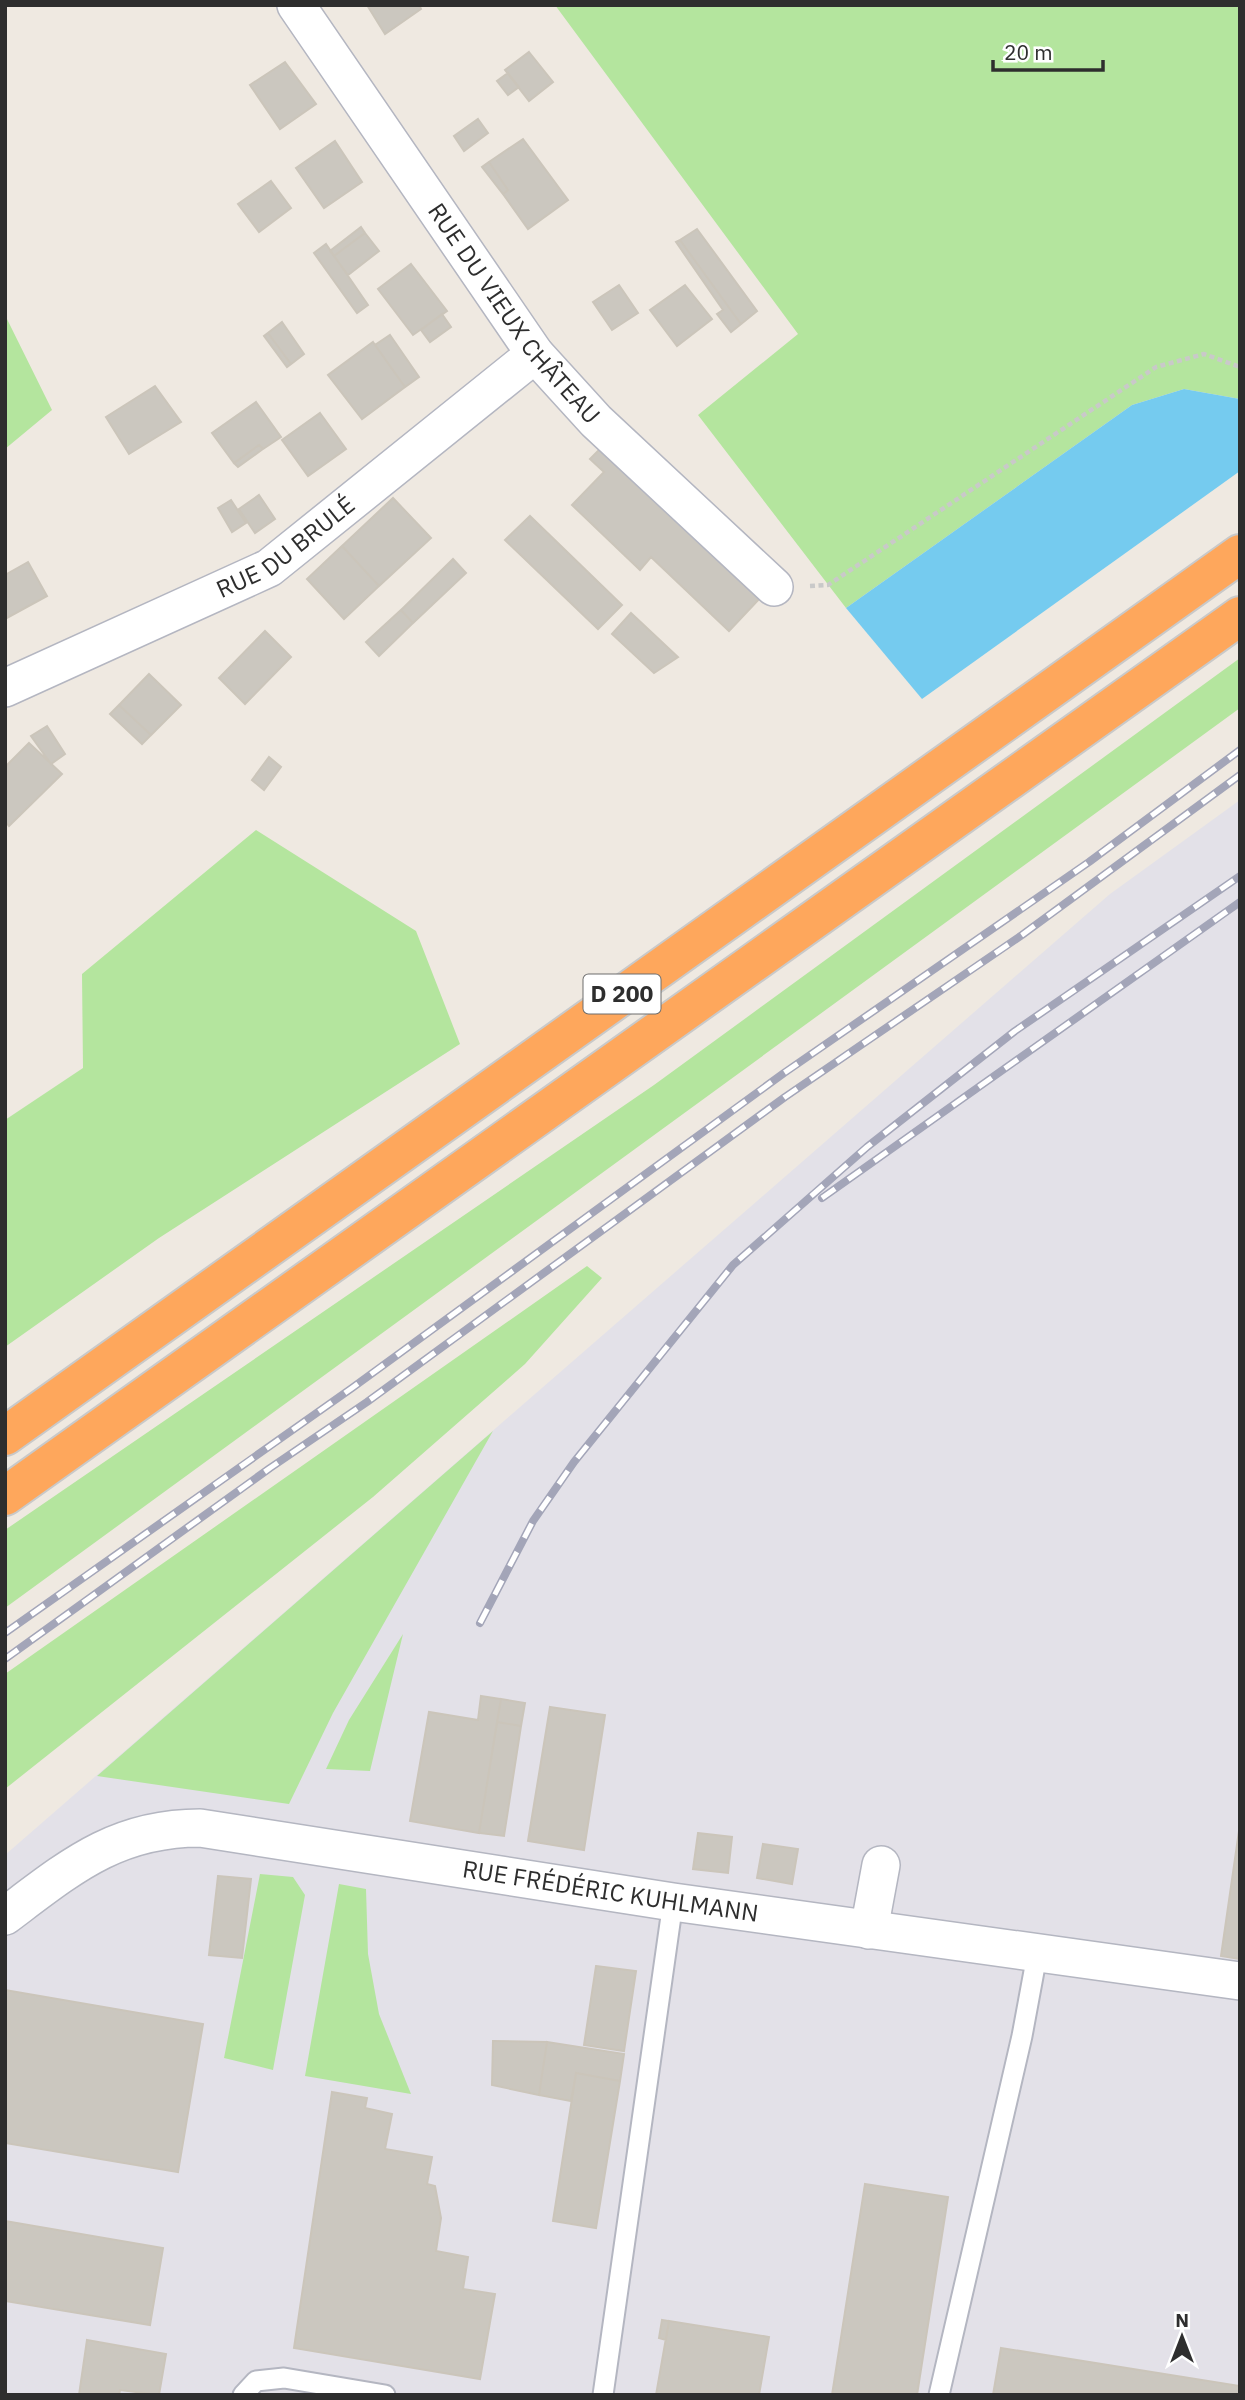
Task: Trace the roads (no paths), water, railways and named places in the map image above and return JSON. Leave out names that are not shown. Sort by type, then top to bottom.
[{"type":"highway","name":"D 200","points":[[5,1436],[1240,555]]},
{"type":"highway","name":"D 200","points":[[5,1496],[1240,616]]},
{"type":"street","name":"RUE DU VIEUX CHÂTEAU","points":[[296,5],[535,354],[596,421],[774,587]]},
{"type":"street","name":"RUE DU BRULÉ","points":[[5,688],[269,568],[535,354]]},
{"type":"street","name":"RUE FRÉDÉRIC KUHLMANN","points":[[5,1916],[77,1863],[105,1847],[146,1832],[183,1828],[243,1833],[673,1902],[1037,1955],[1240,1981]]},
{"type":"street","points":[[869,1930],[881,1865]]},
{"type":"lane","points":[[603,2395],[673,1902]]},
{"type":"lane","points":[[939,2395],[1022,2036],[1037,1955]]},
{"type":"lane","points":[[243,2395],[256,2381],[284,2378],[386,2395]]},
{"type":"water","points":[[1184,389],[1240,399],[1240,471],[922,699],[846,608],[1132,405]]},
{"type":"railway","points":[[5,1633],[352,1388],[784,1073],[1089,862],[1240,750]]},
{"type":"railway","points":[[5,1659],[270,1468],[367,1402],[785,1097],[1022,935],[1240,775]]},
{"type":"railway","points":[[480,1623],[533,1521],[574,1462],[733,1265],[867,1147],[1015,1031],[1240,876]]},
{"type":"railway","points":[[822,1198],[1240,902]]}]
